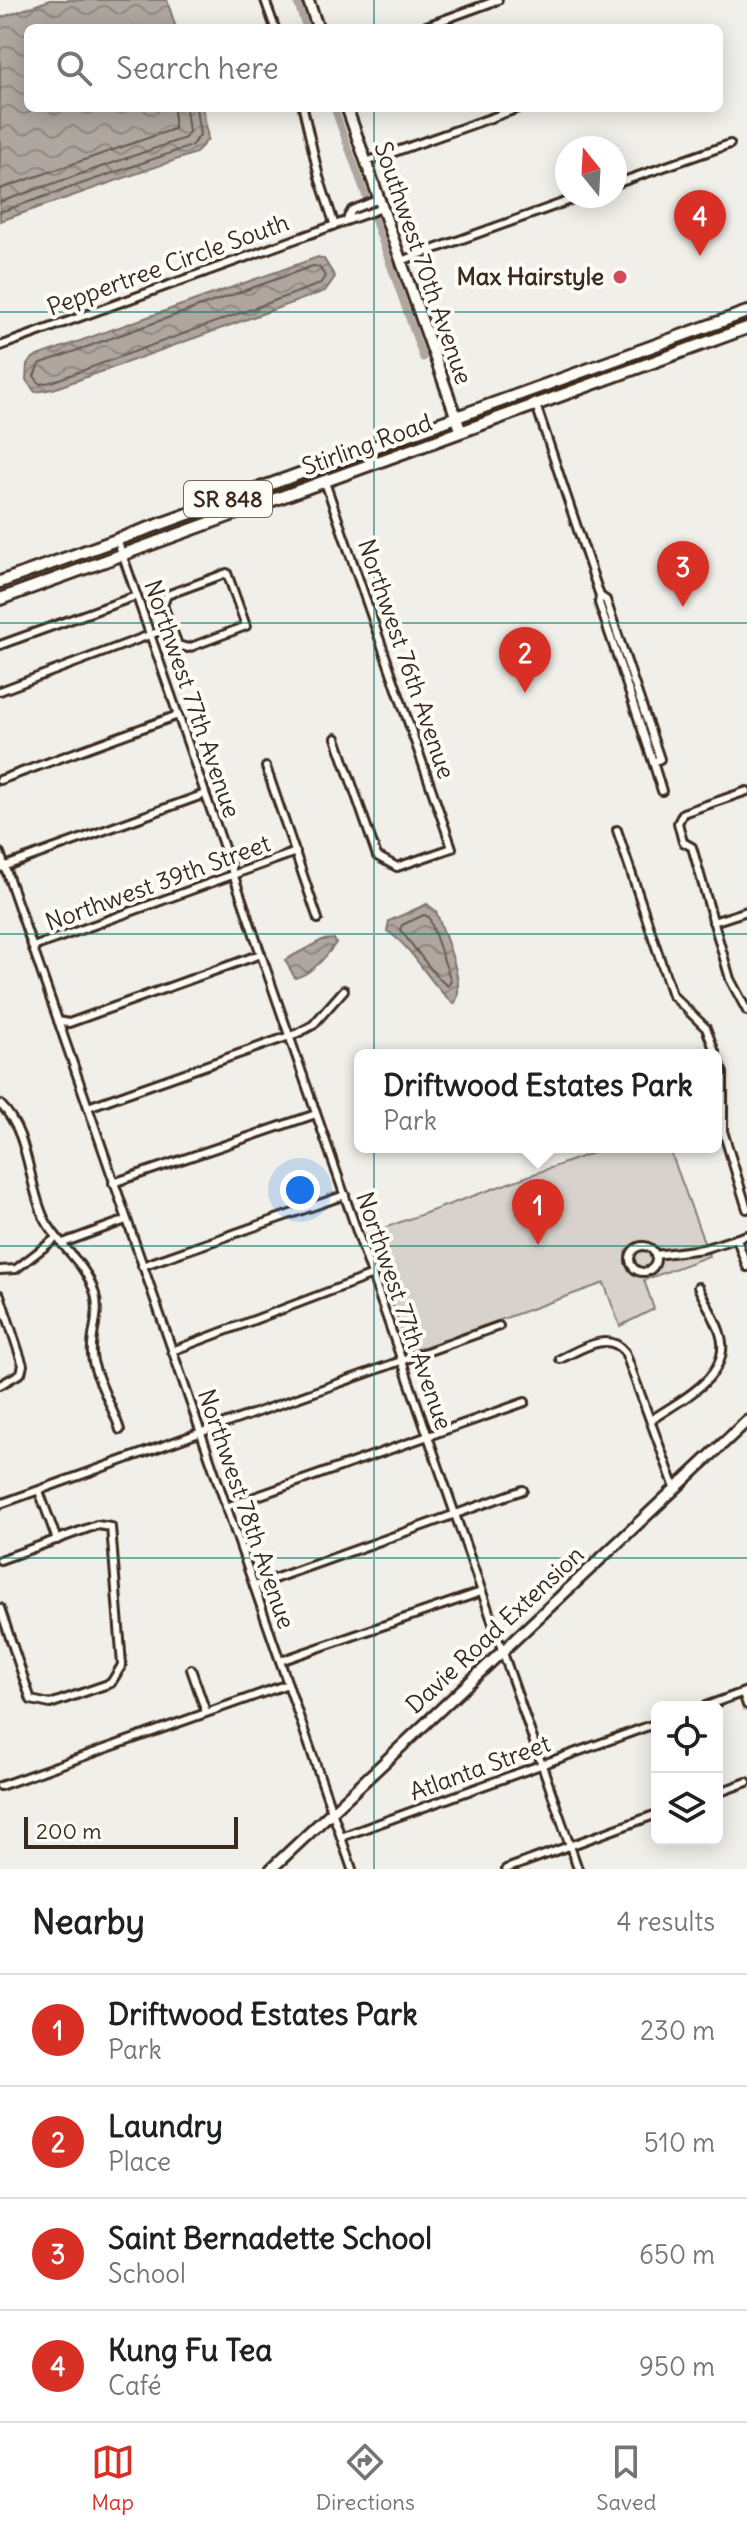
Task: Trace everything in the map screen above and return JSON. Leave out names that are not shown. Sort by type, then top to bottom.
[{"type":"main road","points":[[308,0],[317,24]]},
{"type":"main road","name":"Southwest 70th Avenue","points":[[348,112],[461,431]]},
{"type":"main road","name":"Stirling Road","points":[[0,582],[747,312]]},
{"type":"main road","name":"Stirling Road","points":[[0,599],[747,328]]},
{"type":"main road","points":[[615,360],[619,374]]},
{"type":"main road","name":"Davie Road Extension","points":[[271,1869],[747,1421]]},
{"type":"street","points":[[265,0],[274,24]]},
{"type":"street","points":[[432,24],[498,0]]},
{"type":"street","points":[[304,112],[319,177],[334,223]]},
{"type":"street","points":[[366,162],[508,112]]},
{"type":"street","points":[[627,180],[730,144]]},
{"type":"street","name":"Peppertree Circle South","points":[[0,346],[334,223],[348,217],[352,210],[381,203]]},
{"type":"street","points":[[401,261],[555,206]]},
{"type":"street","points":[[536,405],[600,596],[611,611],[650,727],[660,759],[653,762],[662,791]]},
{"type":"street","name":"Northwest 76th Avenue","points":[[325,482],[452,848],[397,867],[377,856],[336,738]]},
{"type":"street","name":"Northwest 77th Avenue","points":[[117,539],[578,1869]]},
{"type":"street","points":[[227,573],[246,626],[183,647],[178,645],[171,627],[163,605],[167,595],[227,573]]},
{"type":"street","points":[[0,645],[136,596]]},
{"type":"street","points":[[0,691],[171,627]]},
{"type":"street","points":[[0,780],[178,715]]},
{"type":"street","name":"Northwest 77th Avenue","points":[[266,767],[318,919]]},
{"type":"street","points":[[747,791],[683,813],[678,823],[683,842],[692,847],[704,880],[730,979],[747,1011]]},
{"type":"street","points":[[2,868],[205,794]]},
{"type":"street","points":[[617,830],[672,995],[706,1028],[714,1049]]},
{"type":"street","name":"Northwest 39th Street","points":[[33,947],[296,852]]},
{"type":"street","name":"Northwest 78th Avenue","points":[[0,853],[2,868],[33,947],[332,1810]]},
{"type":"street","points":[[713,922],[747,911]]},
{"type":"street","points":[[58,1021],[69,1023],[261,954]]},
{"type":"street","points":[[88,1107],[313,1025],[344,990]]},
{"type":"street","points":[[722,1070],[723,1131],[747,1209]]},
{"type":"street","points":[[0,1104],[17,1128],[33,1189],[56,1238],[63,1243],[94,1289],[98,1305],[92,1356],[120,1430]]},
{"type":"street","points":[[113,1183],[316,1114]]},
{"type":"street","points":[[142,1266],[345,1195]]},
{"type":"street","points":[[63,1243],[126,1220]]},
{"type":"street","points":[[655,1255],[703,1249],[747,1235]]},
{"type":"street","points":[[0,1270],[16,1269],[56,1238]]},
{"type":"street","points":[[737,1239],[747,1267]]},
{"type":"street","points":[[641,1246],[648,1247],[655,1255],[654,1266],[649,1271],[641,1272],[630,1263],[630,1255],[641,1246]]},
{"type":"street","points":[[172,1351],[370,1276]]},
{"type":"street","points":[[651,1420],[693,1392],[716,1371],[723,1357],[721,1334],[698,1287]]},
{"type":"street","points":[[0,1295],[23,1365],[21,1373],[0,1385]]},
{"type":"street","points":[[0,1504],[499,1326]]},
{"type":"street","points":[[560,1359],[606,1340],[619,1344],[675,1488]]},
{"type":"street","points":[[226,1507],[525,1402]]},
{"type":"street","points":[[254,1586],[523,1490]]},
{"type":"street","points":[[39,1491],[57,1540]]},
{"type":"street","points":[[0,1560],[97,1525],[111,1527],[122,1665],[117,1677],[111,1683],[50,1704],[31,1700],[0,1608]]},
{"type":"street","points":[[280,1661],[481,1592]]},
{"type":"street","points":[[191,1669],[206,1712]]},
{"type":"street","points":[[0,1786],[288,1684]]},
{"type":"street","points":[[720,1701],[745,1692],[747,1705]]},
{"type":"street","name":"Atlanta Street","points":[[341,1837],[651,1725]]},
{"type":"street","points":[[723,1791],[747,1782]]},
{"type":"street","points":[[332,1810],[352,1869]]},
{"type":"street","points":[[506,1869],[651,1816]]},
{"type":"shaded area","points":[[592,1153],[671,1153],[709,1256],[644,1280],[654,1309],[620,1326],[604,1283],[410,1352],[367,1234]]},
{"type":"water","points":[[50,0],[167,0],[175,24],[24,24],[24,112],[204,112],[208,139],[196,153],[0,221],[0,18]]},
{"type":"water","points":[[318,257],[324,259],[335,277],[325,291],[53,389],[35,392],[26,380],[27,364],[34,357]]},
{"type":"water","points":[[427,904],[436,911],[453,959],[458,985],[454,1004],[406,947],[387,931],[389,921]]},
{"type":"water","points":[[334,939],[336,943],[323,959],[307,973],[295,978],[285,960],[322,940]]},
{"type":"waterway","points":[[296,0],[305,24]]},
{"type":"waterway","points":[[335,112],[369,205]]},
{"type":"waterway","points":[[373,216],[423,358]]},
{"type":"place","name":"Kung Fu Tea","points":[[700,256]]},
{"type":"place","name":"Max Hairstyle","points":[[620,277]]},
{"type":"place","name":"Saint Bernadette School","points":[[683,607]]},
{"type":"place","name":"Laundry","points":[[525,693]]},
{"type":"place","name":"Driftwood Estates Park","points":[[538,1245]]}]
